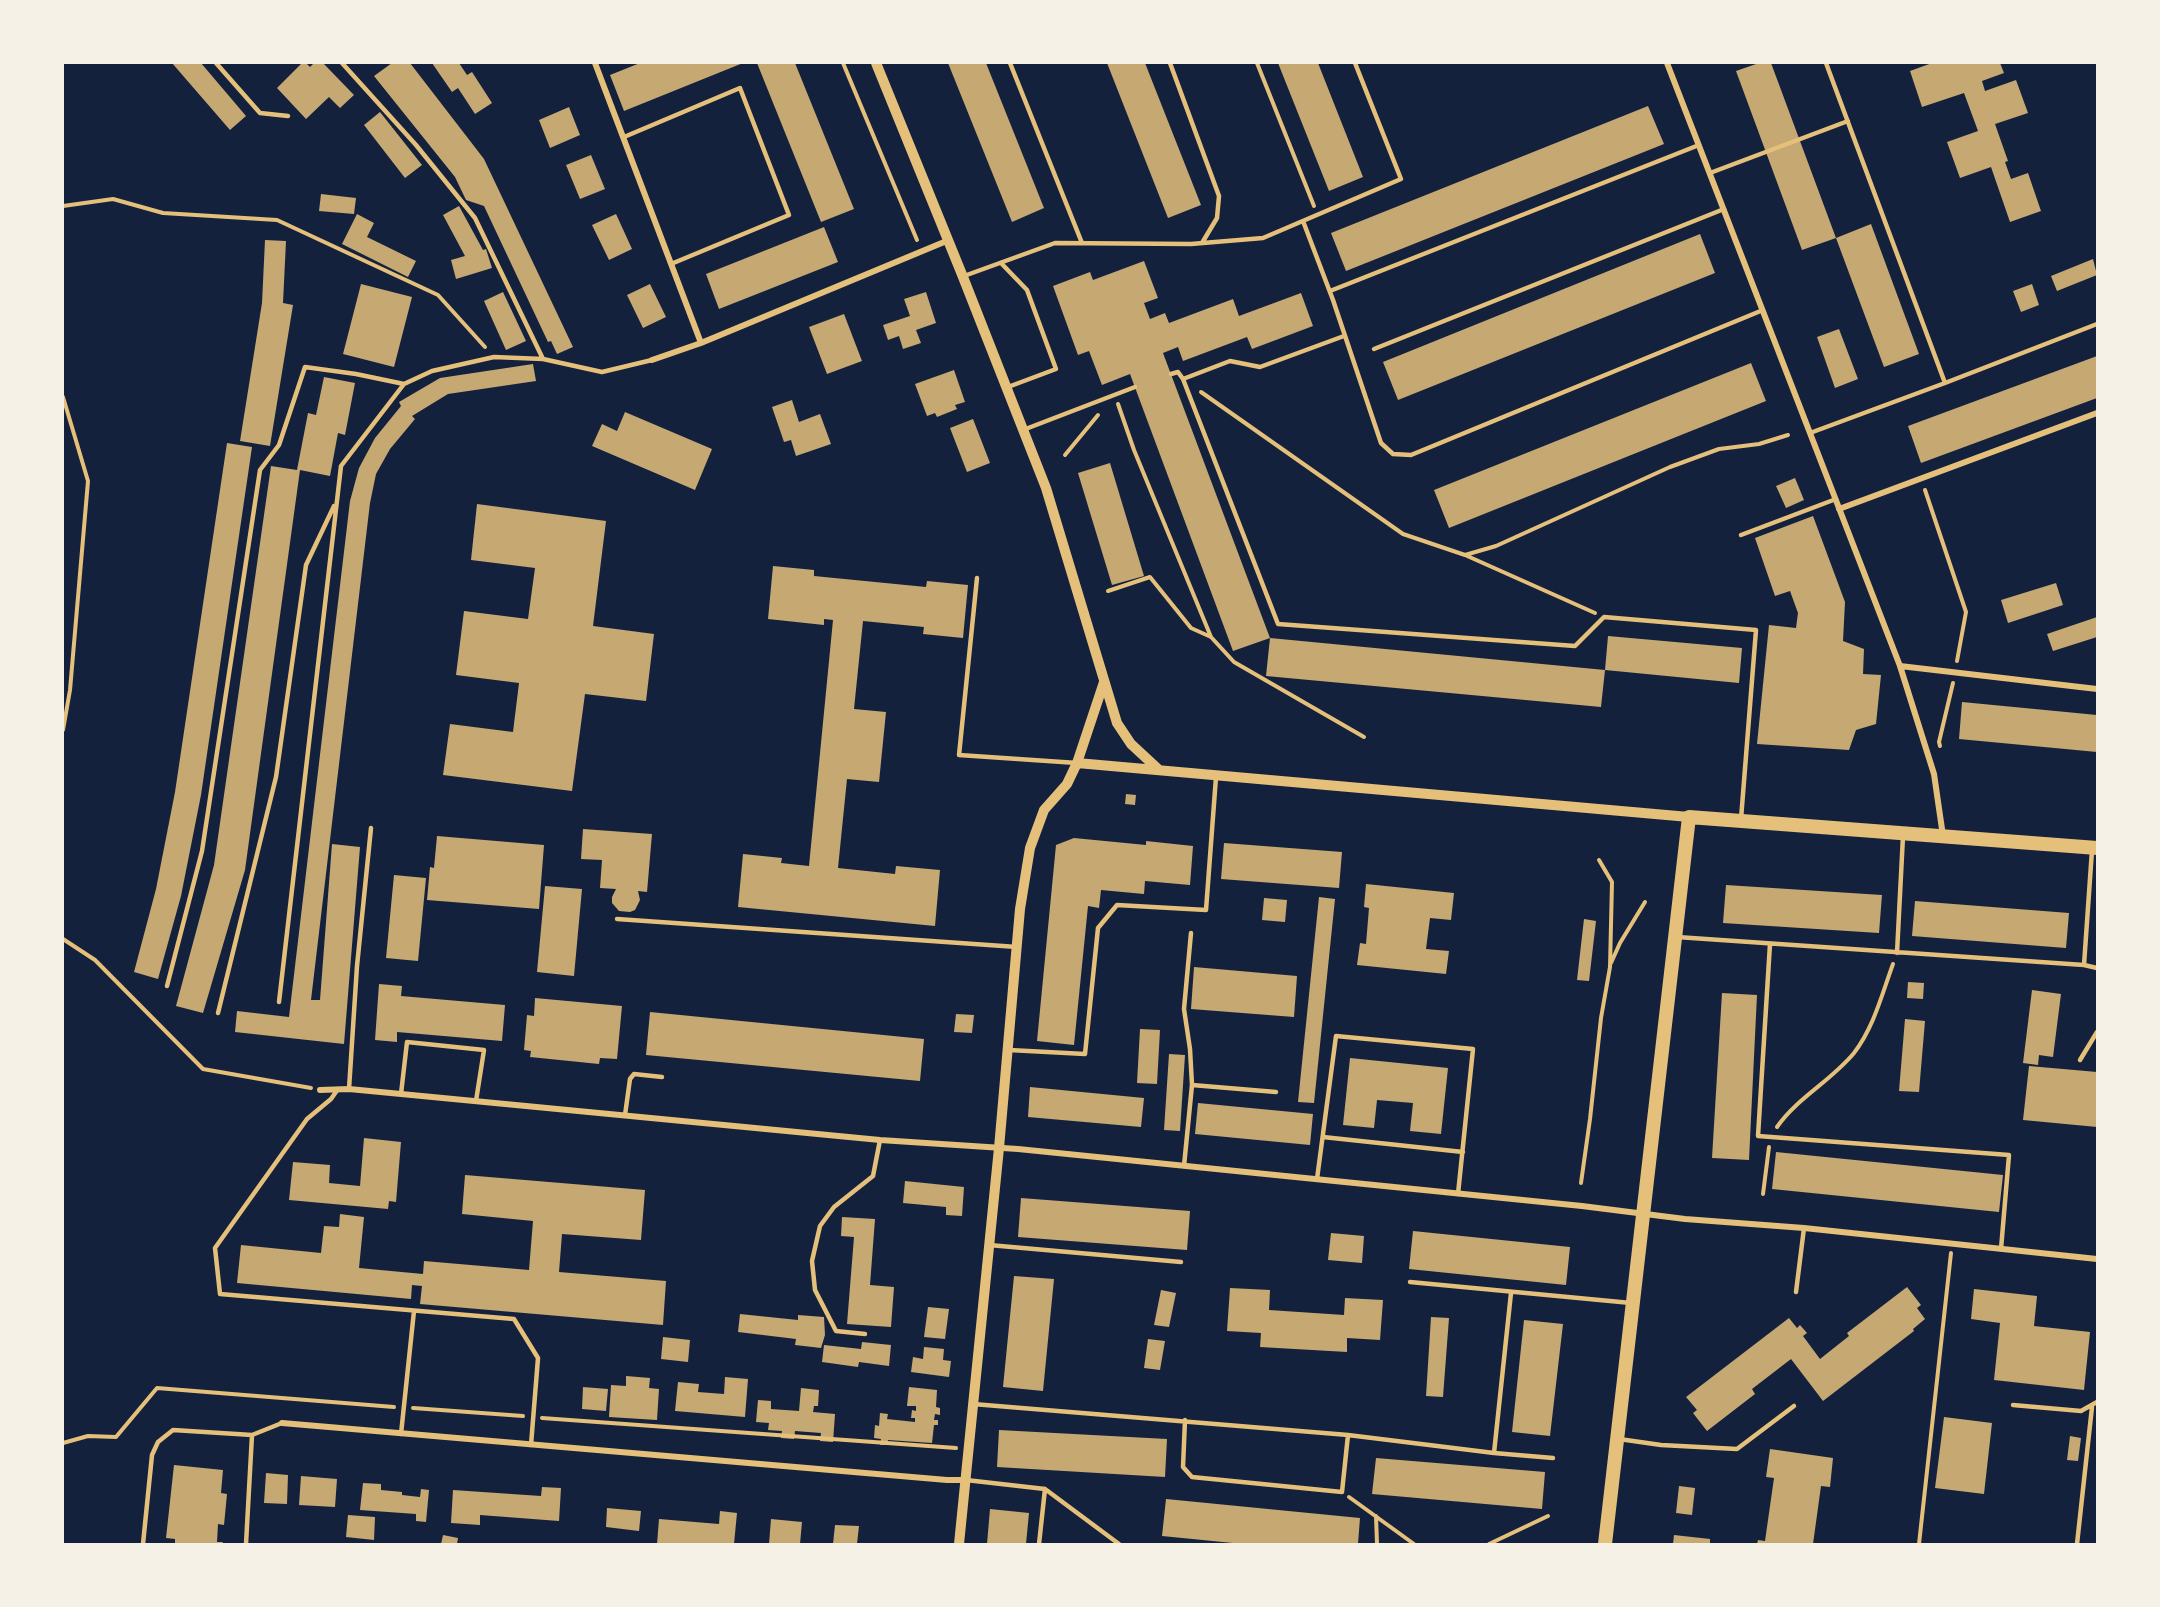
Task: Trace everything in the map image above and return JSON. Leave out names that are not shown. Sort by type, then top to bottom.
[{"type":"main road","points":[[1605,1544],[1689,817],[2094,848]]},
{"type":"street","points":[[595,63],[701,343]]},
{"type":"street","points":[[876,63],[949,240],[1046,488],[1117,723],[1131,744],[1158,769]]},
{"type":"street","points":[[1667,63],[1900,666],[1934,774],[1943,837]]},
{"type":"street","points":[[652,360],[701,343],[949,240]]},
{"type":"street","points":[[1839,509],[2097,413]]},
{"type":"street","points":[[1900,666],[2097,689]]},
{"type":"street","points":[[959,1544],[999,1148],[1020,909],[1030,848],[1044,810],[1067,784],[1077,763],[1104,682]]},
{"type":"street","points":[[1077,763],[1689,817]]},
{"type":"street","points":[[320,1090],[349,1089],[880,1140],[999,1148],[2097,1259]]},
{"type":"street","points":[[282,1423],[966,1480]]},
{"type":"lane","points":[[216,63],[260,113],[288,116]]},
{"type":"lane","points":[[342,63],[416,145],[475,218],[543,359]]},
{"type":"lane","points":[[1010,63],[1082,243]]},
{"type":"lane","points":[[1170,63],[1219,196],[1217,218],[1202,243]]},
{"type":"lane","points":[[963,277],[1054,243],[1202,243],[1263,238],[1401,179],[1355,63]]},
{"type":"lane","points":[[1826,63],[1945,383]]},
{"type":"lane","points":[[624,137],[740,88],[789,215],[671,264]]},
{"type":"lane","points":[[1710,173],[1848,121]]},
{"type":"lane","points":[[1329,291],[1699,145]]},
{"type":"lane","points":[[1374,349],[1724,209]]},
{"type":"lane","points":[[1303,221],[1380,443],[1393,454],[1411,456],[1763,310]]},
{"type":"lane","points":[[1000,263],[1027,290],[1056,369],[1006,387]]},
{"type":"lane","points":[[1810,433],[2097,324]]},
{"type":"lane","points":[[1183,379],[1230,361],[1260,367],[1344,336]]},
{"type":"lane","points":[[279,1002],[341,466],[404,384],[432,371],[494,357],[543,359],[602,372],[652,360]]},
{"type":"lane","points":[[167,986],[202,851],[260,470],[279,445],[304,367],[356,374],[404,384]]},
{"type":"lane","points":[[1171,374],[1178,372],[1183,379],[1278,624],[1575,646],[1604,617],[1756,630],[1740,821]]},
{"type":"lane","points":[[1023,430],[1135,387]]},
{"type":"lane","points":[[1741,535],[1836,499]]},
{"type":"lane","points":[[218,1013],[276,777],[306,565],[337,501]]},
{"type":"lane","points":[[977,578],[959,755],[1077,763]]},
{"type":"lane","points":[[1008,1050],[1085,1054],[1098,928],[1117,905],[1206,910],[1216,774]]},
{"type":"lane","points":[[349,1089],[357,966],[370,828]]},
{"type":"lane","points":[[1897,953],[1904,834]]},
{"type":"lane","points":[[2084,965],[2094,848]]},
{"type":"lane","points":[[617,919],[1017,947]]},
{"type":"lane","points":[[1184,1166],[1192,1085],[1184,1009],[1191,933]]},
{"type":"lane","points":[[1675,937],[2084,965],[2097,968]]},
{"type":"lane","points":[[1770,944],[1758,1136],[2009,1155],[2001,1249]]},
{"type":"lane","points":[[2080,1060],[2097,1032]]},
{"type":"lane","points":[[1317,1179],[1336,1036],[1473,1049],[1458,1194]]},
{"type":"lane","points":[[401,1094],[407,1042],[484,1050],[477,1101]]},
{"type":"lane","points":[[625,1115],[630,1079],[634,1074],[662,1077]]},
{"type":"lane","points":[[1192,1085],[1276,1092]]},
{"type":"lane","points":[[338,1089],[331,1099],[307,1119],[215,1248],[220,1294],[514,1319],[538,1358],[531,1445]]},
{"type":"lane","points":[[1323,1137],[1463,1152]]},
{"type":"lane","points":[[865,1334],[836,1331],[816,1290],[812,1261],[820,1226],[834,1207],[873,1176],[880,1140]]},
{"type":"lane","points":[[1796,1292],[1804,1228]]},
{"type":"lane","points":[[989,1245],[1181,1262]]},
{"type":"lane","points":[[1410,1282],[1632,1303]]},
{"type":"lane","points":[[1494,1454],[1511,1293]]},
{"type":"lane","points":[[401,1434],[414,1311]]},
{"type":"lane","points":[[2013,1405],[2081,1411],[2092,1407],[2097,1402]]},
{"type":"lane","points":[[973,1404],[1348,1435],[1494,1454],[1553,1458]]},
{"type":"lane","points":[[1617,1439],[1737,1449],[1794,1406]]},
{"type":"lane","points":[[2077,1544],[2092,1407]]},
{"type":"lane","points":[[1185,1420],[1183,1467],[1192,1477],[1342,1492],[1348,1435]]},
{"type":"lane","points":[[143,1544],[152,1455],[158,1442],[173,1430],[252,1435],[282,1423]]},
{"type":"lane","points":[[246,1544],[252,1435]]},
{"type":"lane","points":[[966,1480],[1045,1489],[1119,1544]]},
{"type":"lane","points":[[1039,1544],[1045,1489]]},
{"type":"path","points":[[843,63],[922,252]]},
{"type":"path","points":[[1257,63],[1317,215]]},
{"type":"path","points":[[63,206],[113,199],[163,213],[277,220],[438,295],[494,357]]},
{"type":"path","points":[[1183,379],[1403,534],[1465,555],[1604,617]]},
{"type":"path","points":[[1065,455],[1114,394]]},
{"type":"path","points":[[1114,394],[1134,450],[1211,637],[1234,662],[1364,736]]},
{"type":"path","points":[[63,397],[88,480],[70,690],[63,730]]},
{"type":"path","points":[[1465,555],[1496,546],[1670,466],[1719,449],[1759,444],[1788,435]]},
{"type":"path","points":[[1921,479],[1966,612],[1939,742],[1941,751]]},
{"type":"path","points":[[1108,591],[1150,577],[1191,628],[1211,637]]},
{"type":"path","points":[[1581,1183],[1600,1018],[1610,967],[1612,882],[1599,860]]},
{"type":"path","points":[[1610,967],[1620,943],[1645,902]]},
{"type":"path","points":[[63,939],[94,960],[203,1069],[320,1090]]},
{"type":"path","points":[[1763,1194],[1770,1137],[1786,1114],[1852,1054],[1864,1038],[1897,953]]},
{"type":"path","points":[[1919,1544],[1952,1243]]},
{"type":"path","points":[[63,1443],[88,1436],[116,1437],[157,1388],[970,1448]]},
{"type":"path","points":[[1342,1492],[1414,1544]]},
{"type":"path","points":[[1376,1515],[1377,1544]]},
{"type":"path","points":[[1489,1544],[1548,1516]]},
{"type":"building","points":[[172,63],[201,63],[246,116],[230,130]]},
{"type":"building","points":[[302,63],[310,67],[314,63],[323,63],[354,95],[340,108],[329,97],[306,119],[277,88]]},
{"type":"building","points":[[392,63],[410,63],[484,159],[573,347],[557,354],[551,341],[548,342],[484,206],[466,200],[455,177],[374,76]]},
{"type":"building","points":[[432,63],[459,63],[467,75],[472,72],[492,103],[475,114],[458,88],[452,92]]},
{"type":"building","points":[[640,63],[743,63],[624,111],[610,75]]},
{"type":"building","points":[[757,63],[795,63],[854,209],[821,222]]},
{"type":"building","points":[[948,63],[986,63],[1044,208],[1012,222]]},
{"type":"building","points":[[1107,63],[1145,63],[1201,205],[1168,218]]},
{"type":"building","points":[[1278,63],[1318,63],[1363,177],[1329,191]]},
{"type":"building","points":[[1759,63],[1771,63],[1836,238],[1802,250],[1736,71]]},
{"type":"building","points":[[1932,63],[2000,63],[2004,73],[1982,81],[1985,91],[2016,80],[2028,113],[1995,124],[2008,161],[2005,162],[2011,179],[2028,173],[2041,211],[2010,222],[1991,167],[1960,178],[1947,142],[1978,131],[1964,93],[1922,107],[1910,71]]},
{"type":"building","points":[[1648,106],[1664,144],[1346,271],[1331,233]]},
{"type":"building","points":[[569,107],[580,135],[550,148],[539,120]]},
{"type":"building","points":[[380,112],[422,165],[405,178],[364,125]]},
{"type":"building","points":[[591,155],[605,189],[580,199],[566,165]]},
{"type":"building","points":[[321,194],[356,198],[354,214],[319,211]]},
{"type":"building","points":[[459,206],[483,250],[486,249],[492,268],[456,279],[451,260],[465,256],[443,215]]},
{"type":"building","points":[[357,214],[374,223],[367,237],[416,261],[408,277],[342,244]]},
{"type":"building","points":[[616,214],[632,249],[609,260],[592,225]]},
{"type":"building","points":[[1871,224],[1919,354],[1884,367],[1836,238]]},
{"type":"building","points":[[824,227],[838,262],[719,309],[706,274]]},
{"type":"building","points":[[1700,234],[1715,273],[1398,400],[1383,362]]},
{"type":"building","points":[[265,240],[286,241],[283,303],[293,305],[270,446],[240,441],[262,303]]},
{"type":"building","points":[[2093,259],[2097,275],[2057,291],[2051,276]]},
{"type":"building","points":[[1144,261],[1158,298],[1144,303],[1150,319],[1165,313],[1169,323],[1233,299],[1239,316],[1301,293],[1313,326],[1252,349],[1247,337],[1183,361],[1178,347],[1163,353],[1270,638],[1233,651],[1130,374],[1102,385],[1089,351],[1078,355],[1053,286],[1090,272],[1093,280]]},
{"type":"building","points":[[361,284],[412,297],[394,367],[343,354]]},
{"type":"building","points":[[650,284],[666,317],[643,328],[627,295]]},
{"type":"building","points":[[2032,284],[2039,305],[2021,312],[2013,291]]},
{"type":"building","points":[[503,292],[526,341],[506,350],[484,301]]},
{"type":"building","points":[[926,292],[936,323],[916,330],[921,343],[903,349],[899,336],[888,340],[883,325],[910,316],[904,299]]},
{"type":"building","points":[[844,314],[862,361],[827,374],[809,327]]},
{"type":"building","points":[[1839,329],[1858,379],[1835,388],[1817,337]]},
{"type":"building","points":[[2097,356],[2097,398],[1921,463],[1908,426]]},
{"type":"building","points":[[1751,363],[1766,401],[1449,528],[1434,490]]},
{"type":"building","points":[[533,364],[536,381],[448,394],[412,416],[415,419],[390,449],[376,474],[370,503],[311,1000],[320,1000],[332,844],[360,847],[344,1044],[235,1032],[237,1011],[289,1017],[350,501],[359,468],[375,438],[401,406],[399,402],[440,378]]},
{"type":"building","points":[[954,370],[965,402],[955,405],[957,409],[937,417],[935,413],[927,416],[915,384]]},
{"type":"building","points":[[324,377],[355,383],[345,435],[338,433],[330,476],[300,470],[245,870],[203,1013],[176,1006],[214,865],[271,466],[297,470],[308,413],[316,415]]},
{"type":"building","points":[[792,400],[799,422],[820,414],[831,444],[796,456],[791,440],[784,442],[772,407]]},
{"type":"building","points":[[625,412],[712,449],[695,490],[592,446],[602,424],[617,431]]},
{"type":"building","points":[[973,419],[990,463],[967,472],[950,428]]},
{"type":"building","points":[[227,443],[252,447],[201,795],[181,896],[158,979],[134,972],[156,889],[175,792]]},
{"type":"building","points":[[1110,463],[1144,576],[1112,585],[1078,473]]},
{"type":"building","points":[[1795,478],[1804,500],[1786,508],[1776,486]]},
{"type":"building","points":[[477,504],[606,521],[593,626],[654,634],[646,701],[585,694],[572,791],[443,775],[450,724],[513,732],[519,683],[456,675],[464,611],[528,619],[535,568],[471,560]]},
{"type":"building","points":[[1813,516],[1845,602],[1843,641],[1864,649],[1863,674],[1881,675],[1876,724],[1856,730],[1849,750],[1757,744],[1769,625],[1796,628],[1798,613],[1790,591],[1775,596],[1755,538]]},
{"type":"building","points":[[773,566],[814,570],[814,576],[926,587],[927,581],[968,585],[963,638],[923,634],[924,627],[863,621],[854,709],[886,712],[879,782],[847,779],[838,868],[895,874],[896,866],[940,870],[935,926],[738,907],[743,854],[782,858],[781,863],[809,866],[833,620],[824,619],[824,625],[768,619]]},
{"type":"building","points":[[2056,583],[2063,605],[2008,623],[2001,600]]},
{"type":"building","points":[[2097,617],[2097,637],[2053,651],[2047,634]]},
{"type":"building","points":[[1608,636],[1742,648],[1739,683],[1605,670]]},
{"type":"building","points":[[1270,638],[1605,670],[1601,707],[1266,676]]},
{"type":"building","points":[[1962,702],[2097,715],[2097,752],[1959,739]]},
{"type":"building","points":[[1126,794],[1136,795],[1135,805],[1125,804]]},
{"type":"building","points":[[583,829],[652,834],[647,892],[638,891],[640,900],[635,910],[619,911],[612,903],[616,889],[600,888],[602,860],[581,859]]},
{"type":"building","points":[[437,836],[544,845],[539,909],[427,900],[430,867],[434,868]]},
{"type":"building","points":[[1074,838],[1146,845],[1146,841],[1193,846],[1190,885],[1145,881],[1144,894],[1101,890],[1099,908],[1088,906],[1074,1045],[1037,1041],[1056,845]]},
{"type":"building","points":[[1224,843],[1342,852],[1339,888],[1221,879]]},
{"type":"building","points":[[394,875],[426,878],[418,961],[386,958]]},
{"type":"building","points":[[1366,884],[1454,893],[1451,920],[1430,918],[1426,949],[1449,951],[1446,974],[1357,965],[1360,943],[1366,944],[1369,908],[1364,907]]},
{"type":"building","points":[[1726,885],[1882,895],[1879,933],[1723,923]]},
{"type":"building","points":[[545,886],[582,889],[574,976],[537,972]]},
{"type":"building","points":[[1319,897],[1335,899],[1314,1103],[1298,1102]]},
{"type":"building","points":[[1264,898],[1287,900],[1285,922],[1262,920]]},
{"type":"building","points":[[1915,901],[2069,913],[2066,948],[1912,936]]},
{"type":"building","points":[[1584,919],[1596,921],[1589,981],[1577,980]]},
{"type":"building","points":[[1194,967],[1297,976],[1294,1017],[1191,1009]]},
{"type":"building","points":[[1908,982],[1924,983],[1923,999],[1907,998]]},
{"type":"building","points":[[379,984],[402,986],[401,996],[505,1005],[502,1041],[397,1032],[397,1042],[375,1040]]},
{"type":"building","points":[[2032,990],[2061,994],[2053,1057],[2039,1055],[2038,1065],[2023,1063]]},
{"type":"building","points":[[1722,993],[1757,995],[1749,1160],[1712,1158]]},
{"type":"building","points":[[535,998],[622,1006],[617,1059],[600,1058],[599,1064],[530,1057],[531,1051],[524,1050],[527,1015],[534,1016]]},
{"type":"building","points":[[650,1012],[924,1039],[920,1081],[646,1055]]},
{"type":"building","points":[[956,1014],[974,1015],[972,1033],[954,1032]]},
{"type":"building","points":[[1905,1019],[1925,1021],[1919,1092],[1899,1091]]},
{"type":"building","points":[[1140,1029],[1160,1030],[1157,1084],[1137,1083]]},
{"type":"building","points":[[1169,1054],[1185,1055],[1180,1131],[1164,1130]]},
{"type":"building","points":[[1350,1058],[1448,1068],[1441,1134],[1410,1131],[1413,1103],[1377,1100],[1374,1128],[1343,1125]]},
{"type":"building","points":[[2029,1066],[2097,1072],[2097,1127],[2023,1120]]},
{"type":"building","points":[[1030,1087],[1144,1098],[1141,1127],[1028,1117]]},
{"type":"building","points":[[1198,1103],[1313,1114],[1310,1145],[1195,1134]]},
{"type":"building","points":[[364,1138],[401,1142],[396,1202],[389,1201],[388,1209],[289,1200],[293,1162],[330,1165],[329,1183],[360,1186]]},
{"type":"building","points":[[1776,1152],[2003,1175],[1999,1212],[1772,1189]]},
{"type":"building","points":[[465,1175],[645,1190],[641,1240],[562,1234],[559,1272],[666,1281],[663,1325],[420,1304],[422,1286],[412,1285],[411,1299],[237,1283],[241,1245],[321,1253],[324,1226],[339,1227],[340,1214],[364,1217],[359,1268],[423,1274],[424,1261],[529,1270],[533,1221],[462,1214]]},
{"type":"building","points":[[905,1181],[964,1187],[962,1216],[946,1215],[946,1207],[903,1203]]},
{"type":"building","points":[[1021,1198],[1190,1211],[1187,1250],[1018,1237]]},
{"type":"building","points":[[842,1217],[875,1219],[870,1285],[894,1287],[891,1327],[847,1324],[854,1237],[841,1236]]},
{"type":"building","points":[[1413,1231],[1570,1247],[1566,1285],[1409,1269]]},
{"type":"building","points":[[1331,1233],[1364,1236],[1362,1263],[1328,1260]]},
{"type":"building","points":[[1014,1276],[1054,1279],[1043,1391],[1003,1387]]},
{"type":"building","points":[[1907,1287],[1921,1305],[1917,1308],[1925,1319],[1913,1329],[1914,1331],[1823,1401],[1791,1359],[1752,1389],[1755,1394],[1707,1431],[1693,1413],[1697,1410],[1686,1397],[1789,1318],[1797,1328],[1800,1325],[1807,1333],[1803,1336],[1820,1359],[1849,1336],[1847,1333]]},
{"type":"building","points":[[1230,1288],[1270,1290],[1269,1310],[1344,1315],[1345,1298],[1383,1300],[1380,1340],[1347,1338],[1347,1352],[1260,1347],[1261,1333],[1227,1331]]},
{"type":"building","points":[[1974,1289],[2037,1296],[2034,1326],[2090,1332],[2084,1390],[1994,1380],[2000,1323],[1971,1319]]},
{"type":"building","points":[[1161,1290],[1176,1293],[1169,1327],[1154,1325]]},
{"type":"building","points":[[928,1307],[949,1309],[945,1339],[924,1337]]},
{"type":"building","points":[[740,1314],[798,1320],[798,1315],[824,1317],[825,1335],[821,1348],[795,1345],[796,1339],[738,1332]]},
{"type":"building","points":[[1431,1317],[1449,1318],[1443,1397],[1426,1396]]},
{"type":"building","points":[[1524,1320],[1563,1324],[1550,1436],[1512,1432]]},
{"type":"building","points":[[663,1337],[690,1340],[688,1362],[661,1359]]},
{"type":"building","points":[[1148,1339],[1165,1341],[1160,1370],[1144,1368]]},
{"type":"building","points":[[862,1342],[891,1345],[889,1366],[859,1362],[858,1367],[822,1362],[824,1345],[861,1349]]},
{"type":"building","points":[[924,1347],[944,1349],[943,1360],[951,1361],[949,1377],[911,1372],[913,1357],[923,1359]]},
{"type":"building","points":[[626,1376],[650,1378],[649,1388],[659,1389],[657,1420],[609,1417],[611,1385],[626,1386]]},
{"type":"building","points":[[725,1377],[748,1379],[745,1417],[675,1411],[678,1382],[699,1384],[698,1392],[724,1394]]},
{"type":"building","points":[[583,1387],[608,1389],[606,1411],[582,1409]]},
{"type":"building","points":[[909,1387],[937,1390],[936,1407],[940,1408],[940,1415],[935,1414],[934,1420],[938,1420],[938,1425],[934,1425],[932,1443],[888,1440],[887,1445],[880,1445],[881,1439],[874,1438],[875,1425],[879,1426],[880,1413],[888,1414],[887,1419],[915,1422],[915,1418],[911,1418],[912,1410],[916,1411],[916,1406],[907,1406]]},
{"type":"building","points":[[801,1388],[819,1390],[818,1406],[814,1406],[813,1412],[835,1414],[833,1442],[820,1441],[821,1433],[795,1431],[794,1439],[781,1438],[782,1431],[768,1430],[769,1423],[756,1422],[758,1400],[771,1401],[771,1409],[799,1411]]},
{"type":"building","points":[[1944,1417],[1992,1423],[1984,1494],[1935,1488]]},
{"type":"building","points":[[999,1430],[1167,1439],[1165,1477],[997,1467]]},
{"type":"building","points":[[2070,1436],[2081,1438],[2078,1461],[2067,1460]]},
{"type":"building","points":[[1770,1449],[1833,1458],[1830,1487],[1821,1486],[1813,1544],[1757,1544],[1758,1540],[1765,1541],[1774,1478],[1766,1477]]},
{"type":"building","points":[[1376,1458],[1545,1472],[1542,1509],[1372,1494]]},
{"type":"building","points":[[174,1465],[223,1470],[221,1493],[227,1494],[224,1525],[218,1524],[217,1542],[223,1542],[222,1544],[175,1544],[175,1539],[166,1538]]},
{"type":"building","points":[[266,1473],[288,1475],[287,1504],[264,1503]]},
{"type":"building","points":[[301,1476],[337,1479],[335,1507],[299,1505]]},
{"type":"building","points":[[363,1483],[381,1484],[381,1490],[420,1497],[421,1489],[429,1490],[426,1522],[416,1521],[416,1514],[360,1510]]},
{"type":"building","points":[[1679,1486],[1695,1488],[1692,1515],[1676,1513]]},
{"type":"building","points":[[542,1487],[561,1488],[559,1521],[480,1515],[480,1525],[451,1523],[453,1490],[541,1496]]},
{"type":"building","points":[[1166,1499],[1360,1518],[1358,1544],[1243,1544],[1162,1536]]},
{"type":"building","points":[[607,1508],[641,1511],[639,1531],[606,1527]]},
{"type":"building","points":[[990,1509],[1029,1513],[1026,1544],[987,1544]]},
{"type":"building","points":[[720,1511],[737,1513],[734,1544],[657,1544],[659,1519],[719,1524]]},
{"type":"building","points":[[348,1515],[375,1517],[374,1540],[346,1537]]},
{"type":"building","points":[[771,1519],[802,1522],[800,1544],[769,1544]]},
{"type":"building","points":[[835,1525],[859,1526],[857,1544],[833,1544]]},
{"type":"building","points":[[443,1535],[458,1538],[457,1544],[441,1544]]},
{"type":"building","points":[[1674,1535],[1710,1539],[1710,1544],[1673,1544]]}]
